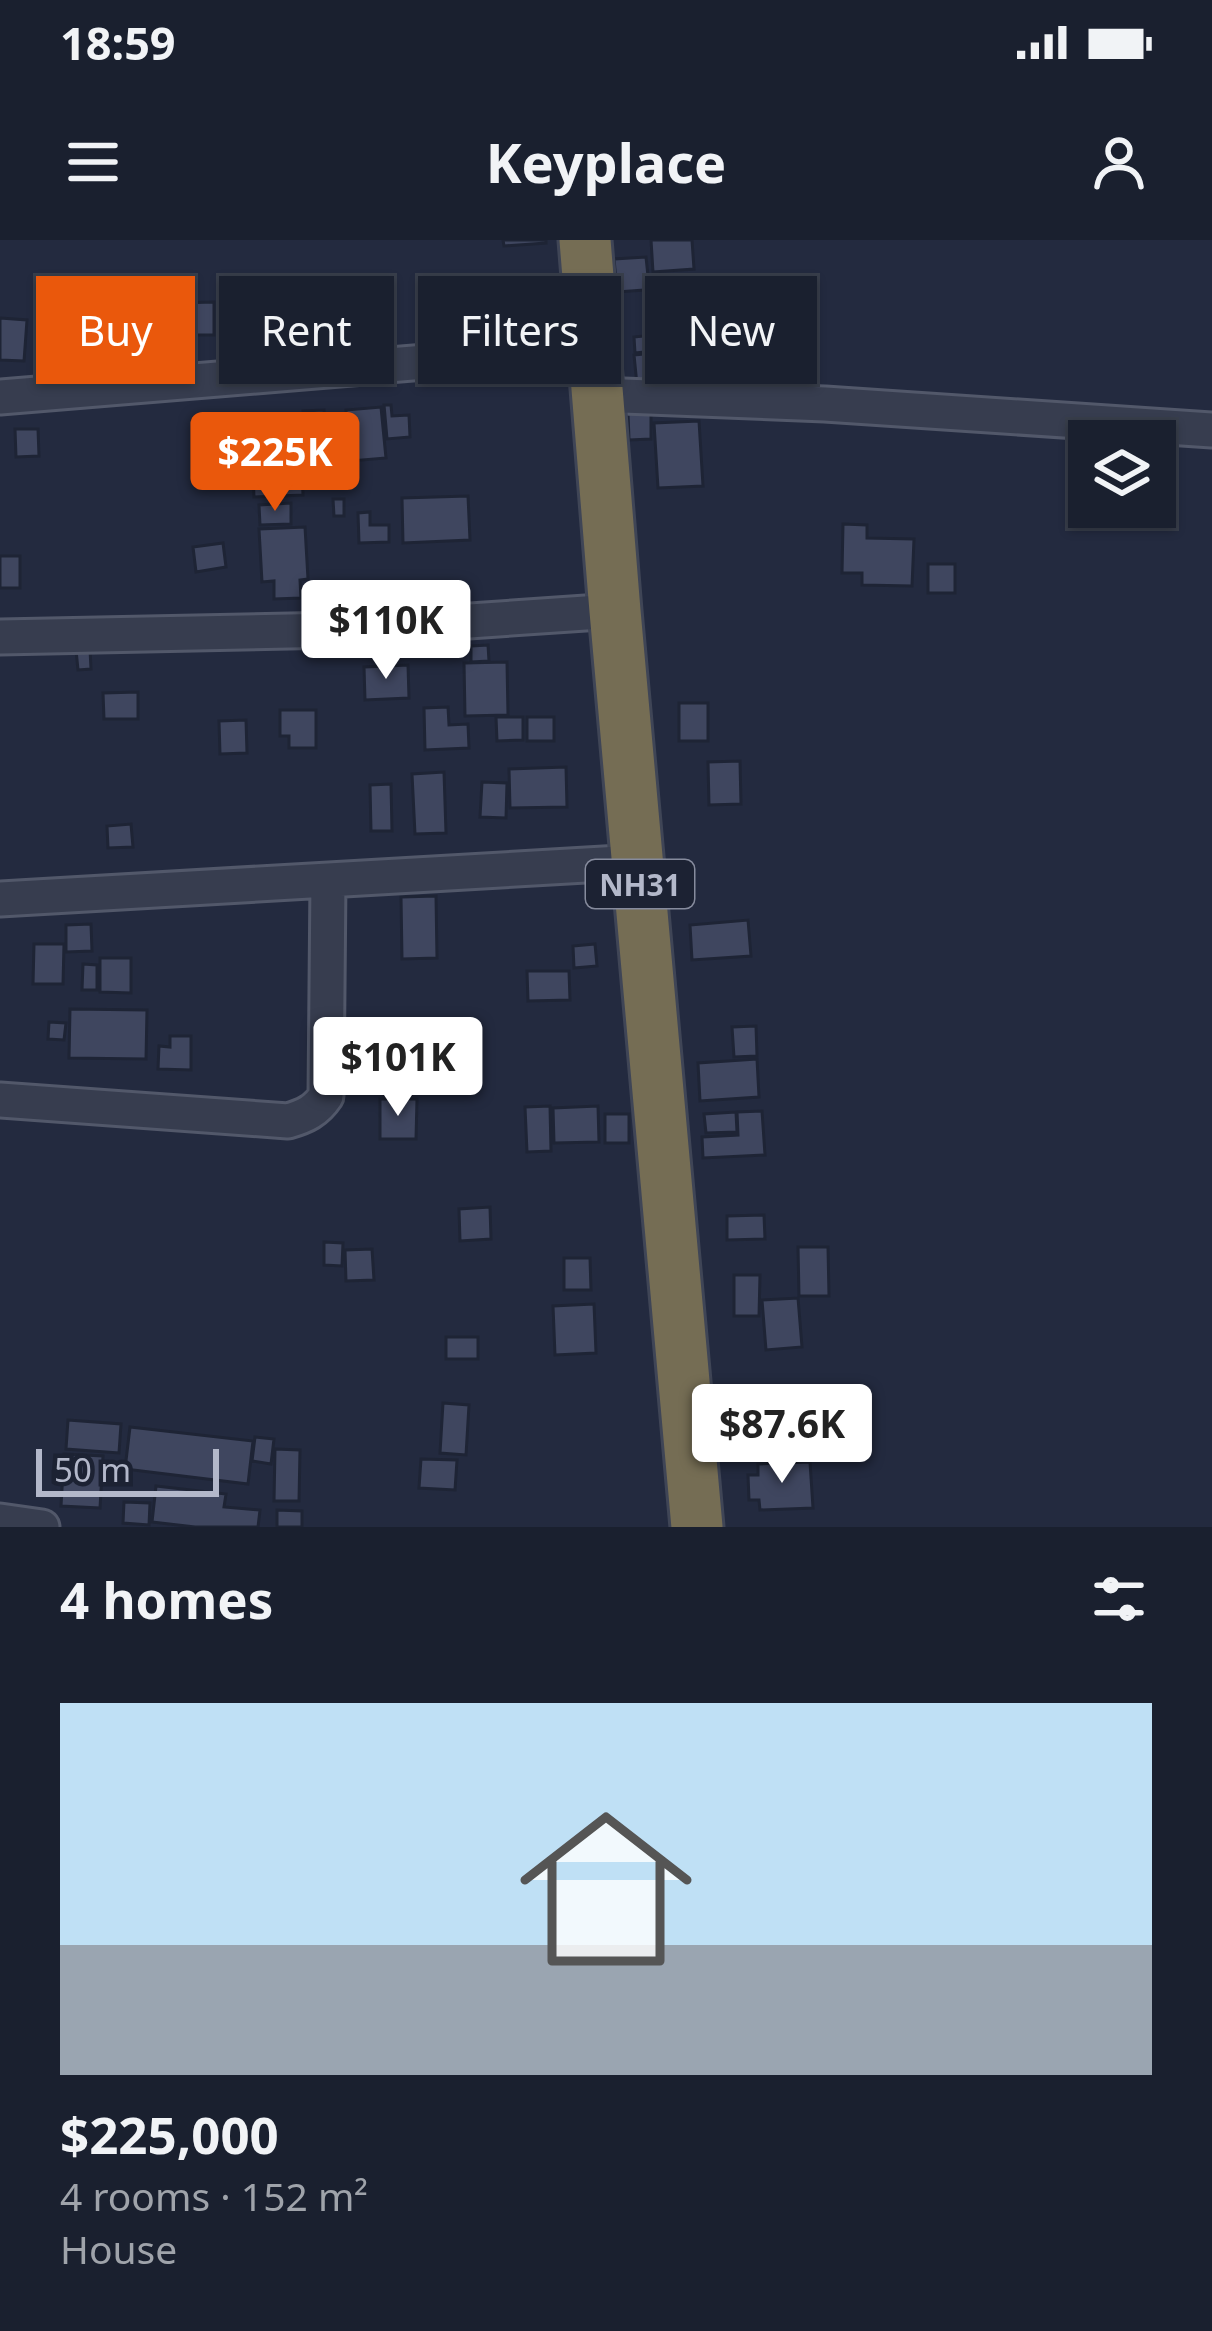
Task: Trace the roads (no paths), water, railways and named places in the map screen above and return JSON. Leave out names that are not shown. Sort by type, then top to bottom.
[{"type":"highway","name":"NH31","points":[[585,240],[588,276]]},
{"type":"highway","name":"NH31","points":[[598,384],[697,1527]]},
{"type":"street","points":[[621,375],[825,404],[1212,430]]},
{"type":"street","points":[[0,397],[418,379]]},
{"type":"street","points":[[0,637],[337,630],[615,611]]},
{"type":"street","points":[[0,899],[638,862]]},
{"type":"street","points":[[0,1100],[288,1120],[318,1108],[326,1096],[328,880]]},
{"type":"street","points":[[0,1521],[42,1527]]}]
